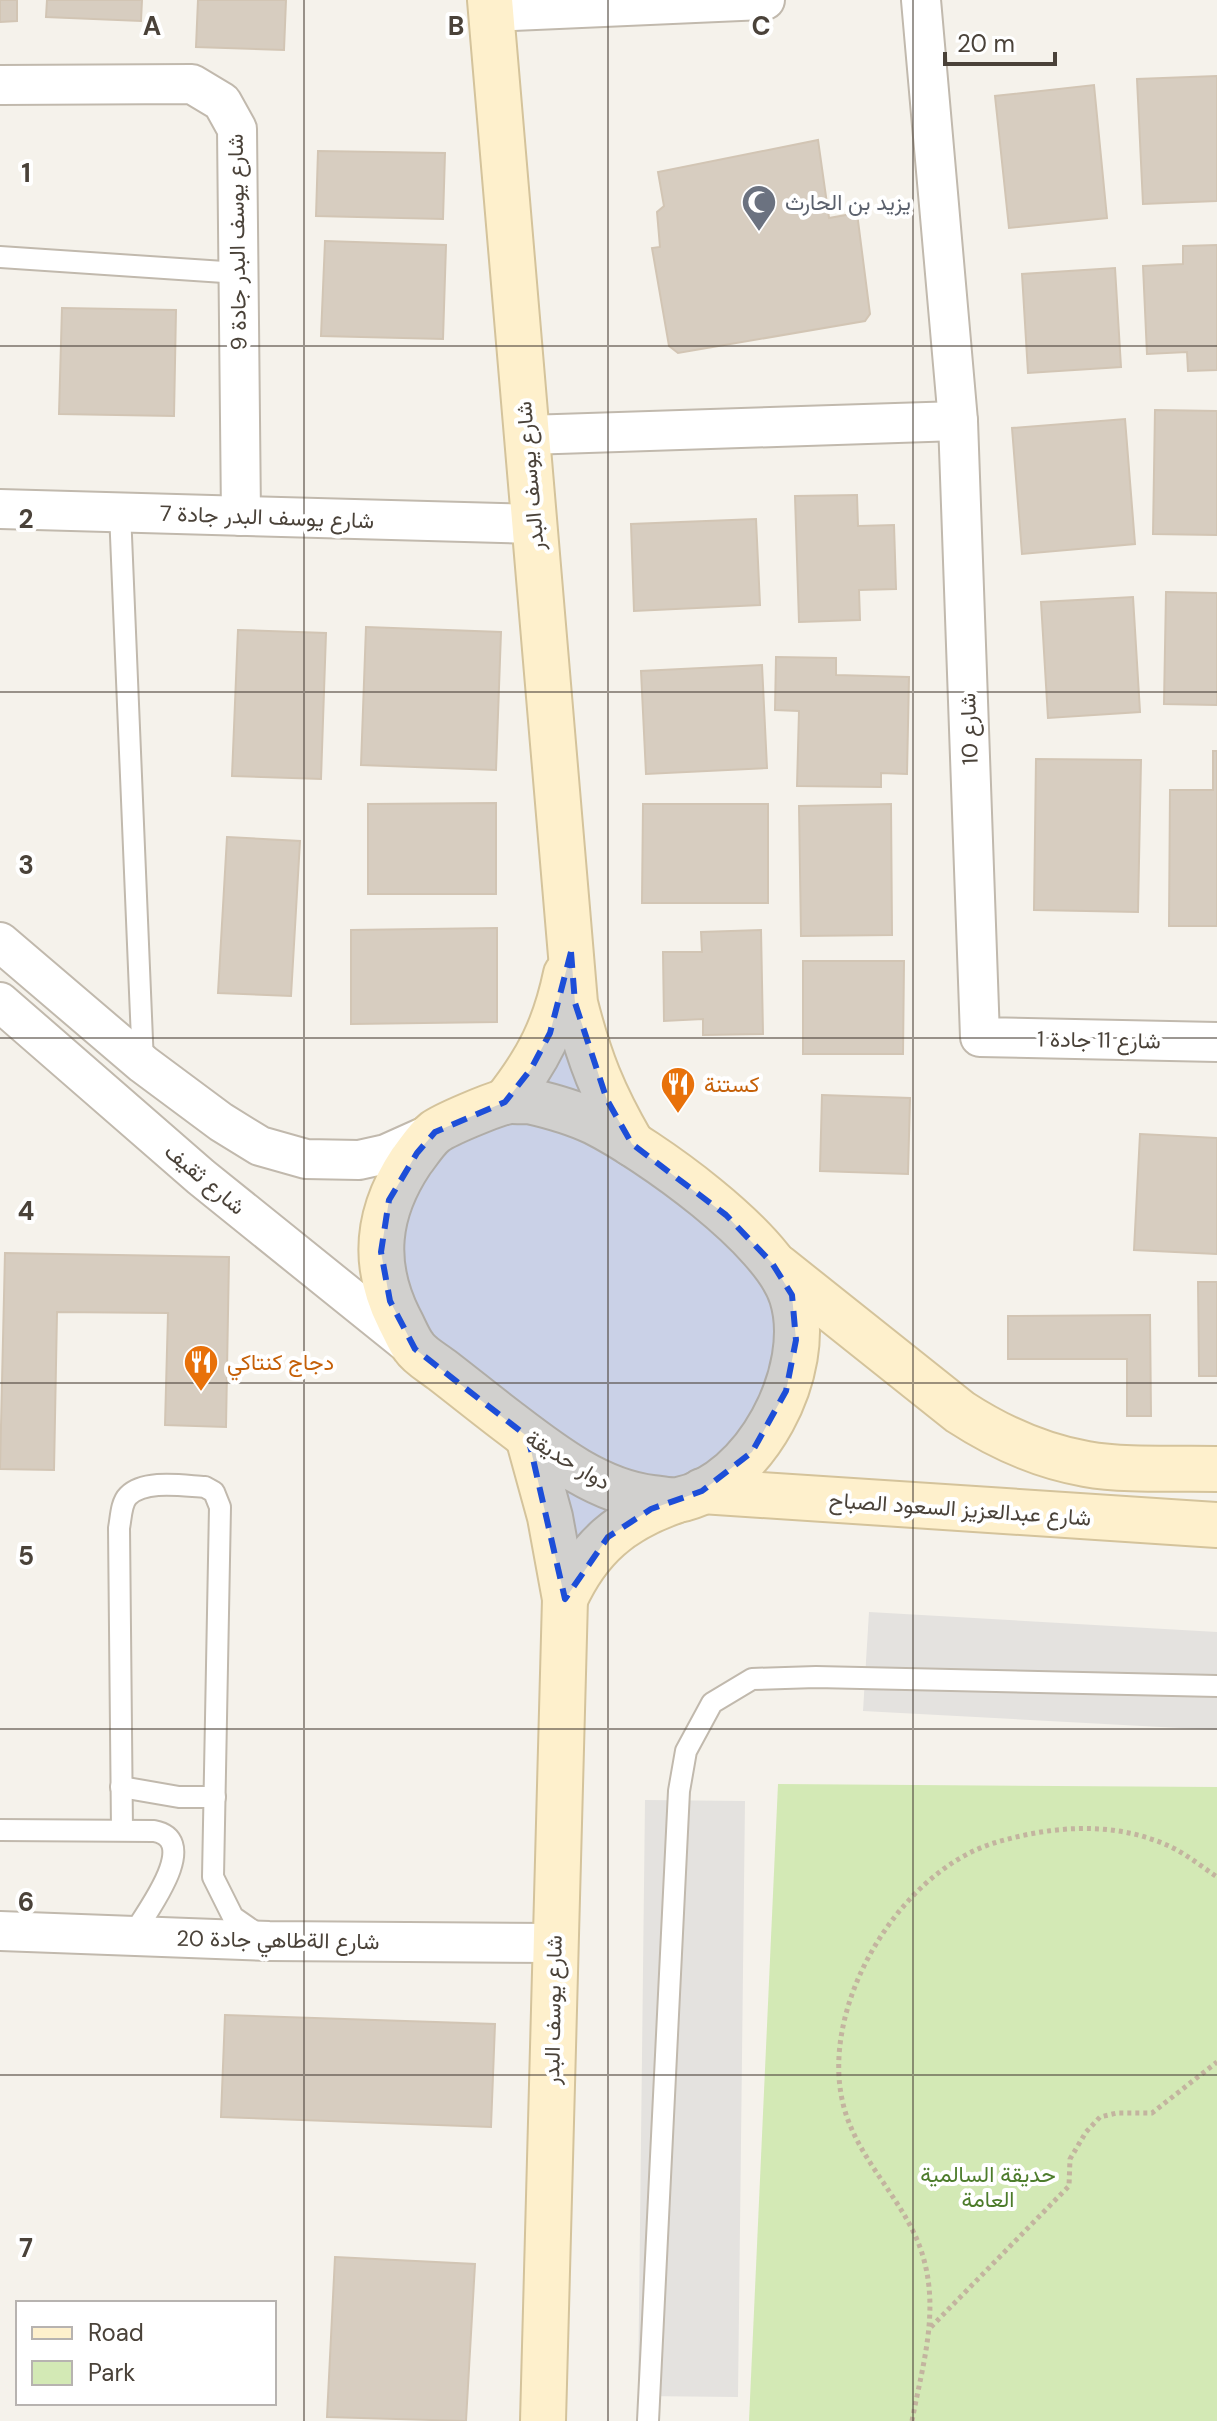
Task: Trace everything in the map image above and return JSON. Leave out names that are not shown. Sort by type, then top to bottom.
[{"type":"street","points":[[491,6],[765,0]]},
{"type":"street","name":"شارع 10","points":[[921,0],[958,421],[980,1037]]},
{"type":"street","name":"شارع يوسف البدر","points":[[491,6],[575,1003],[587,1053],[607,1100],[632,1144]]},
{"type":"street","name":"شارع يوسف البدر جادة 9","points":[[0,85],[192,84],[222,102],[237,129],[241,516]]},
{"type":"street","points":[[527,435],[958,421]]},
{"type":"street","name":"شارع يوسف البدر جادة 7","points":[[0,509],[534,524]]},
{"type":"street","points":[[0,942],[143,1064],[221,1122],[260,1146],[306,1159],[359,1160],[386,1154],[435,1132]]},
{"type":"street","name":"شارع يوسف البدر","points":[[505,1102],[531,1069],[550,1033],[571,952]]},
{"type":"street","name":"شارع ثقيف","points":[[0,1002],[201,1177],[415,1349]]},
{"type":"street","name":"شارع 11 جادة 1","points":[[980,1037],[1217,1042]]},
{"type":"street","name":"دوار حديقة","points":[[529,1101],[562,1109],[594,1122],[632,1144],[726,1215],[772,1263],[792,1295],[796,1322],[795,1356],[786,1391],[767,1431],[752,1452],[729,1474],[689,1496],[631,1496],[578,1470],[528,1437],[415,1349],[390,1301],[381,1252],[382,1225],[399,1180],[435,1132],[505,1102],[529,1101]]},
{"type":"street","points":[[772,1263],[960,1412],[1022,1447],[1089,1465],[1217,1469]]},
{"type":"street","name":"شارع يوسف البدر","points":[[528,1437],[550,1517],[565,1599],[543,2421]]},
{"type":"street","name":"شارع يوسف البدر","points":[[565,1599],[576,1576],[608,1537],[629,1521],[689,1496]]},
{"type":"street","name":"شارع عبدالعزيز السعود الصباح","points":[[689,1496],[1217,1525]]},
{"type":"street","name":"شارع الةطاهي جادة 20","points":[[0,1931],[269,1941],[555,1943]]},
{"type":"lane","points":[[0,257],[239,273]]},
{"type":"lane","points":[[120,512],[143,1064]]},
{"type":"lane","points":[[122,1830],[119,1528],[123,1506],[128,1496],[145,1486],[205,1487],[214,1492],[220,1507],[213,1877],[233,1917],[269,1941]]},
{"type":"lane","points":[[648,2421],[679,1791],[686,1751],[712,1703],[752,1679],[816,1677],[1217,1686]]},
{"type":"lane","points":[[121,1787],[179,1797],[215,1797]]},
{"type":"lane","points":[[0,1830],[163,1832],[172,1839],[173,1854],[166,1881],[132,1936]]},
{"type":"path","points":[[912,2421],[931,2328],[930,2289],[924,2257],[906,2220],[859,2142],[845,2112],[838,2073],[840,2042],[850,2002],[865,1964],[887,1926],[917,1892],[953,1864],[988,1845],[1026,1833],[1074,1828],[1123,1831],[1176,1850],[1217,1877]]},
{"type":"path","points":[[931,2328],[1069,2186],[1070,2159],[1086,2132],[1100,2117],[1117,2113],[1152,2113],[1217,2062]]},
{"type":"highlighted area","points":[[571,952],[575,1003],[607,1100],[632,1144],[726,1215],[772,1263],[792,1295],[796,1340],[786,1391],[752,1452],[702,1491],[651,1509],[608,1537],[565,1599],[528,1437],[415,1349],[390,1301],[381,1252],[389,1200],[417,1153],[435,1132],[505,1102],[531,1069],[550,1033]]},
{"type":"green space","name":"حديقة السالمية العامة","points":[[778,1784],[1217,1787],[1217,2421],[749,2421]]},
{"type":"shaded area","points":[[869,1612],[1217,1632],[1217,1730],[863,1711]]},
{"type":"shaded area","points":[[645,1800],[745,1801],[738,2397],[638,2396]]},
{"type":"building","points":[[0,0],[17,0],[17,21],[0,22]]},
{"type":"building","points":[[47,0],[142,0],[141,21],[46,17]]},
{"type":"building","points":[[198,0],[286,0],[284,50],[196,47]]},
{"type":"building","points":[[1217,76],[1217,201],[1143,204],[1137,79]]},
{"type":"building","points":[[1094,85],[1107,218],[1009,228],[995,96]]},
{"type":"building","name":"يزيد بن الحارث","points":[[818,140],[829,218],[857,213],[870,314],[865,321],[678,353],[669,346],[652,248],[660,247],[657,212],[664,206],[658,172]]},
{"type":"building","points":[[318,151],[445,153],[443,219],[316,216]]},
{"type":"building","points":[[325,241],[446,245],[443,339],[321,336]]},
{"type":"building","points":[[1217,245],[1217,370],[1188,371],[1187,352],[1147,354],[1143,266],[1183,264],[1183,246]]},
{"type":"building","points":[[1115,268],[1121,367],[1028,373],[1022,274]]},
{"type":"building","points":[[62,308],[176,310],[174,416],[59,414]]},
{"type":"building","points":[[1155,410],[1217,411],[1217,535],[1153,534]]},
{"type":"building","points":[[1125,419],[1135,544],[1022,554],[1012,428]]},
{"type":"building","points":[[857,495],[858,526],[894,525],[896,589],[859,590],[860,620],[799,622],[795,496]]},
{"type":"building","points":[[756,519],[760,605],[634,611],[631,524]]},
{"type":"building","points":[[1166,592],[1217,593],[1217,705],[1164,704]]},
{"type":"building","points":[[1133,597],[1140,712],[1048,718],[1041,602]]},
{"type":"building","points":[[366,627],[501,632],[496,770],[361,765]]},
{"type":"building","points":[[238,630],[326,633],[321,779],[232,776]]},
{"type":"building","points":[[776,657],[836,658],[836,675],[909,677],[907,774],[881,773],[881,787],[797,786],[799,711],[775,710]]},
{"type":"building","points":[[762,665],[767,768],[646,774],[641,671]]},
{"type":"building","points":[[1213,751],[1217,751],[1217,926],[1169,926],[1170,790],[1213,790]]},
{"type":"building","points":[[1036,759],[1141,760],[1138,912],[1034,910]]},
{"type":"building","points":[[496,803],[496,894],[368,894],[368,804]]},
{"type":"building","points":[[643,804],[768,804],[768,903],[642,903]]},
{"type":"building","points":[[891,804],[892,935],[801,936],[799,806]]},
{"type":"building","points":[[227,837],[300,841],[291,996],[218,993]]},
{"type":"building","points":[[497,928],[497,1022],[351,1024],[351,930]]},
{"type":"building","points":[[761,930],[763,1034],[703,1035],[703,1019],[664,1021],[663,952],[702,952],[701,932]]},
{"type":"building","points":[[803,961],[904,961],[903,1054],[803,1054]]},
{"type":"building","points":[[822,1095],[910,1098],[908,1174],[820,1171]]},
{"type":"building","points":[[1140,1134],[1217,1138],[1217,1254],[1134,1250]]},
{"type":"building","points":[[5,1253],[229,1257],[226,1427],[165,1425],[168,1313],[57,1312],[54,1470],[0,1469]]},
{"type":"building","points":[[1198,1282],[1217,1282],[1217,1376],[1199,1376]]},
{"type":"building","points":[[1150,1315],[1151,1416],[1127,1416],[1127,1359],[1008,1359],[1008,1316]]},
{"type":"building","points":[[225,2015],[495,2024],[491,2127],[221,2117]]},
{"type":"building","points":[[335,2257],[475,2264],[466,2421],[327,2417]]},
{"type":"place","name":"يزيد بن الحارث","points":[[759,233]]},
{"type":"place","name":"كستنة","points":[[678,1115]]},
{"type":"place","name":"دجاج كنتاكي","points":[[201,1393]]}]
